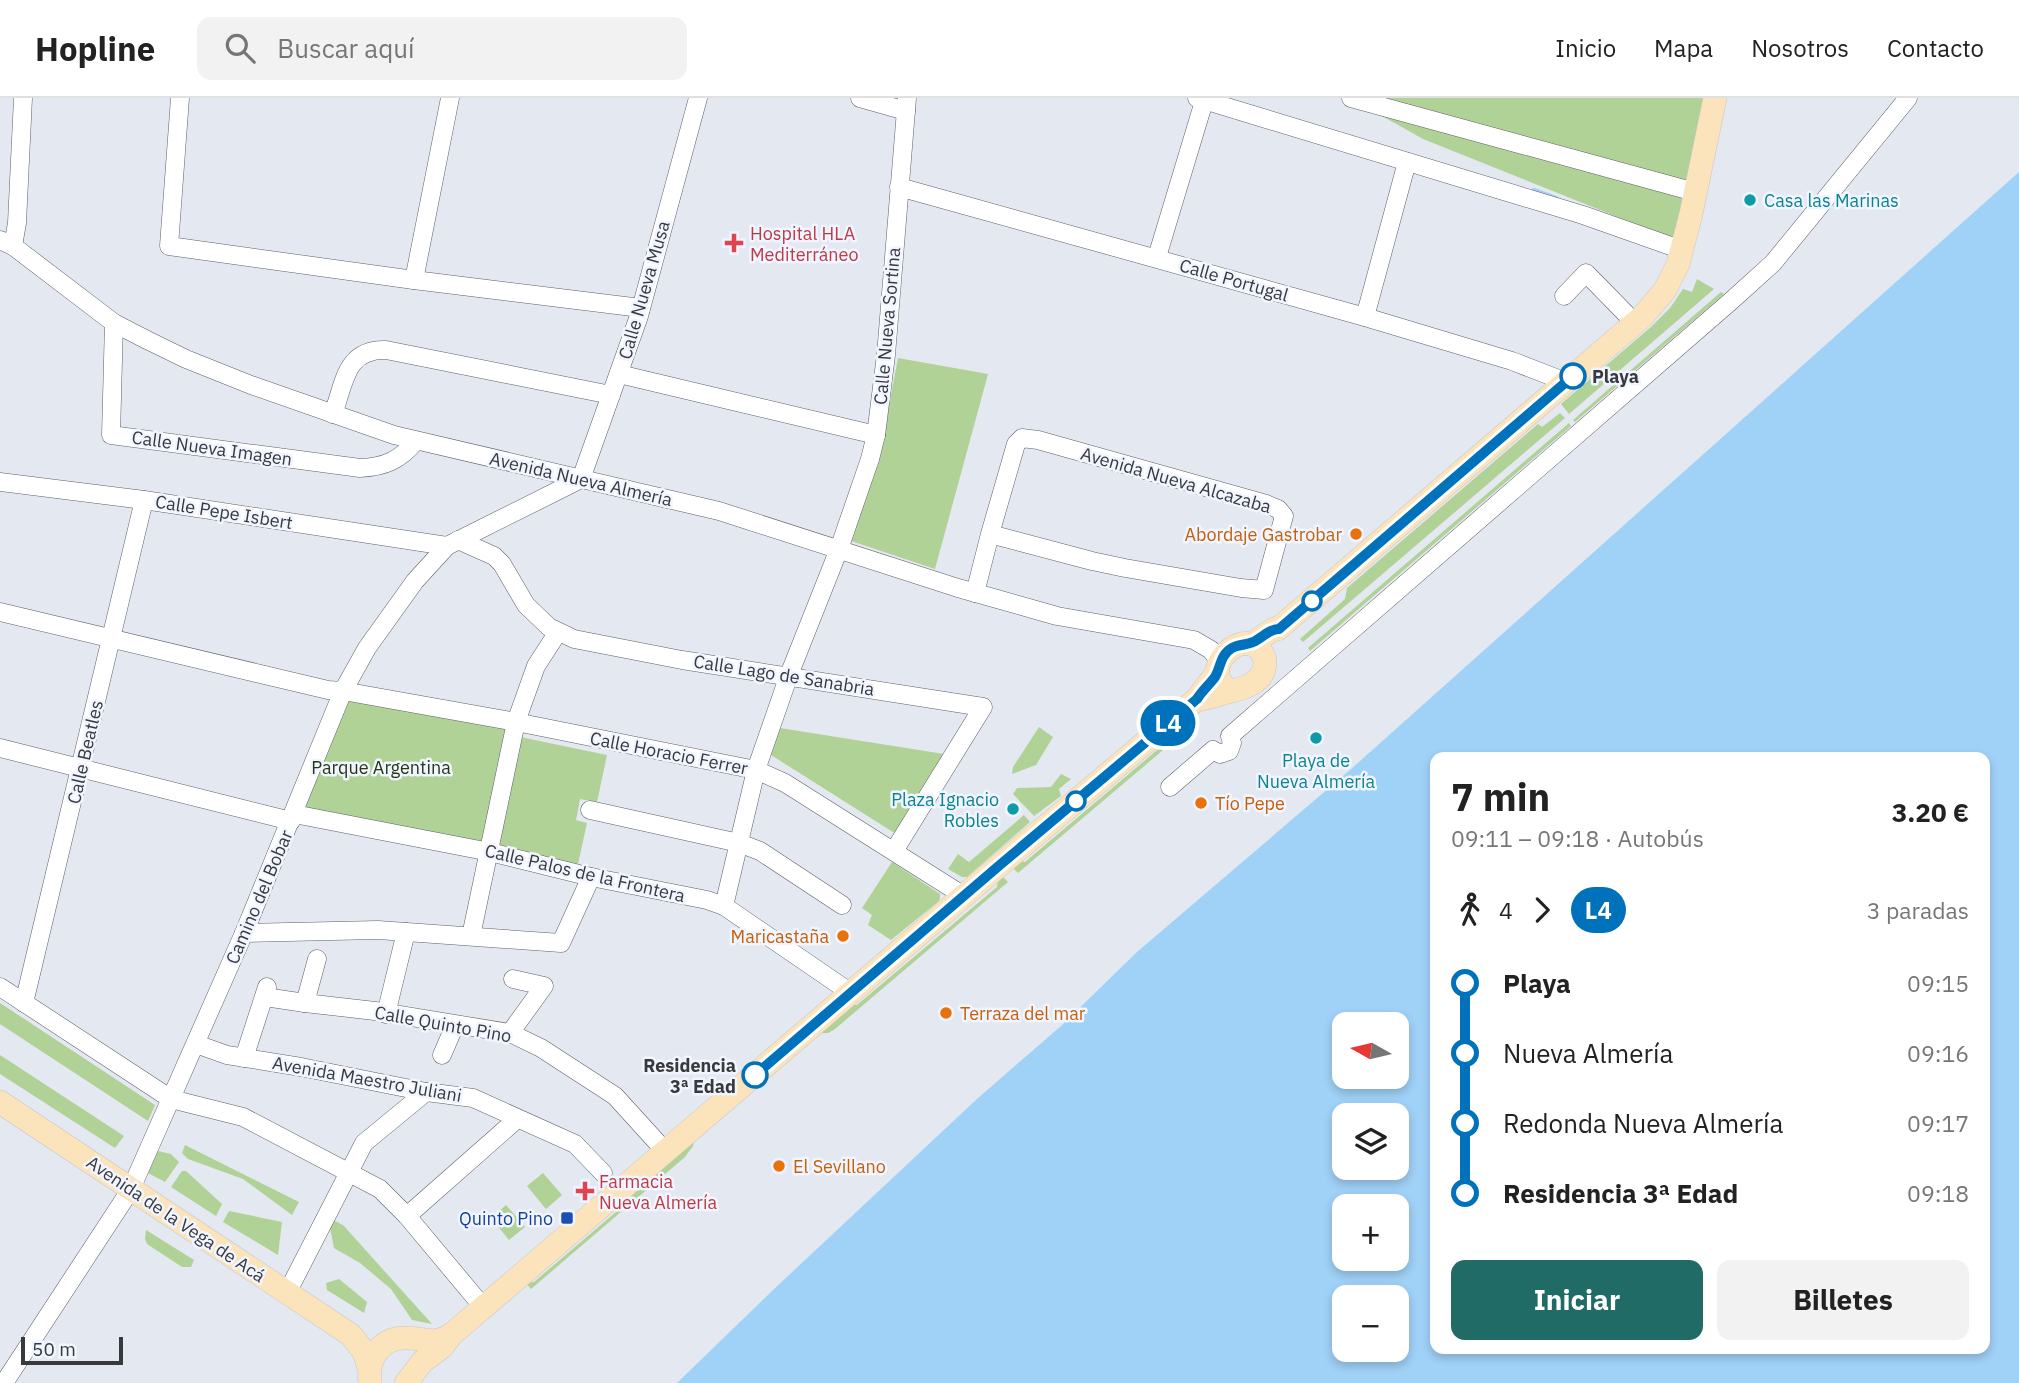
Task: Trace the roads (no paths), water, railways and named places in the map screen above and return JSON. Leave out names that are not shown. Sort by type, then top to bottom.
[{"type":"main road","points":[[406,1383],[420,1351],[438,1352],[451,1335],[483,1307],[1197,699],[1228,651],[1252,649],[1279,634],[1279,629],[1635,323],[1669,284],[1678,264],[1715,98]]},
{"type":"main road","points":[[1197,699],[1208,699],[1248,686],[1255,681],[1263,670],[1252,649]]},
{"type":"main road","points":[[1219,666],[1220,682],[1233,691]]},
{"type":"main road","name":"Avenida de la Vega de Acá","points":[[0,1102],[353,1336],[391,1341],[403,1338],[420,1351]]},
{"type":"main road","points":[[353,1336],[364,1352],[370,1379]]},
{"type":"main road","points":[[370,1379],[374,1353],[391,1341]]},
{"type":"street","points":[[4,242],[17,223],[23,98]]},
{"type":"street","points":[[180,98],[169,246],[641,308]]},
{"type":"street","points":[[414,280],[450,98]]},
{"type":"street","name":"Calle Nueva Musa","points":[[581,479],[641,308],[698,98]]},
{"type":"street","points":[[860,98],[906,105]]},
{"type":"street","points":[[1351,98],[1695,192]]},
{"type":"street","points":[[1170,787],[1213,750],[1220,754],[1229,751],[1232,743],[1230,736],[1773,263],[1908,98]]},
{"type":"street","points":[[1157,257],[1202,99],[1583,215],[1682,250]]},
{"type":"street","name":"Calle Nueva Sortina","points":[[724,906],[756,770],[789,675],[839,549],[876,435],[886,355],[906,105]]},
{"type":"street","points":[[1364,317],[1407,162]]},
{"type":"street","name":"Calle Portugal","points":[[900,187],[1364,317],[1512,361],[1566,382]]},
{"type":"street","name":"Avenida Nueva Almería","points":[[4,242],[114,323],[186,359],[333,414],[416,441],[719,511],[975,593],[1057,616],[1194,640],[1207,638],[1252,649]]},
{"type":"street","points":[[1564,296],[1586,273],[1635,323]]},
{"type":"street","name":"Calle Nueva Imagen","points":[[114,323],[111,435],[359,468],[385,466],[397,460],[416,441]]},
{"type":"street","points":[[333,414],[350,366],[360,354],[372,350],[386,350],[611,395]]},
{"type":"street","points":[[619,374],[876,435]]},
{"type":"street","name":"Avenida Nueva Alcazaba","points":[[975,593],[990,534],[1016,444],[1022,438],[1038,440],[1266,504],[1278,509],[1284,516],[1264,590],[1125,568],[990,534]]},
{"type":"street","name":"Camino del Bobar","points":[[4,1383],[131,1189],[244,933],[343,691],[367,648],[415,581],[453,543],[581,479]]},
{"type":"street","name":"Calle Pepe Isbert","points":[[0,482],[453,543]]},
{"type":"street","name":"Calle Beatles","points":[[24,1003],[144,500]]},
{"type":"street","name":"Calle Lago de Sanabria","points":[[453,543],[494,556],[502,564],[526,605],[549,627],[574,639],[682,660],[983,707],[894,852]]},
{"type":"street","name":"Calle Horacio Ferrer","points":[[0,612],[328,690],[516,722],[756,770],[785,783],[964,896]]},
{"type":"street","points":[[471,936],[516,722],[536,666],[558,632]]},
{"type":"street","points":[[1194,640],[1211,650],[1219,666]]},
{"type":"street","name":"Calle Palos de la Frontera","points":[[0,748],[293,817],[490,852],[591,877],[706,900],[724,906],[851,993]]},
{"type":"street","points":[[590,810],[738,843],[760,851],[842,905]]},
{"type":"street","points":[[244,933],[378,930],[561,943],[591,877]]},
{"type":"street","points":[[386,1014],[405,932]]},
{"type":"street","points":[[305,1003],[317,959]]},
{"type":"street","points":[[510,1033],[544,986],[513,979]]},
{"type":"street","points":[[0,987],[171,1099],[243,1116],[380,1189],[407,1216],[483,1307]]},
{"type":"street","name":"Calle Quinto Pino","points":[[244,1058],[266,992],[305,1003],[375,1011],[510,1033],[541,1048],[615,1096],[665,1152]]},
{"type":"street","points":[[442,1055],[455,1025]]},
{"type":"street","name":"Avenida Maestro Juliani","points":[[196,1044],[227,1055],[425,1092],[473,1098],[575,1144],[603,1173]]},
{"type":"street","points":[[287,1293],[364,1143],[425,1092]]},
{"type":"street","points":[[407,1216],[517,1119]]},
{"type":"water","points":[[2019,172],[2019,1383],[677,1383],[977,1099],[1061,1026],[1137,952],[1350,770]]},
{"type":"waterway","points":[[1534,190],[1556,198]]},
{"type":"place","name":"Casa las Marinas","points":[[1750,200]]},
{"type":"place","name":"Hospital HLA Mediterráneo","points":[[734,243]]},
{"type":"place","name":"Playa","points":[[1573,376]]},
{"type":"place","name":"Abordaje Gastrobar","points":[[1356,534]]},
{"type":"place","name":"Playa de Nueva Almería","points":[[1316,738]]},
{"type":"place","name":"Tío Pepe","points":[[1201,803]]},
{"type":"place","name":"Plaza Ignacio Robles","points":[[1013,809]]},
{"type":"place","name":"Maricastaña","points":[[843,936]]},
{"type":"place","name":"Terraza del mar","points":[[946,1013]]},
{"type":"place","name":"Residencia 3ª Edad","points":[[755,1075]]},
{"type":"place","name":"El Sevillano","points":[[779,1166]]},
{"type":"place","name":"Farmacia Nueva Almería","points":[[585,1191]]},
{"type":"place","name":"Quinto Pino","points":[[567,1218]]},
{"type":"park label","name":"Parque Argentina","points":[[381,767]]}]
